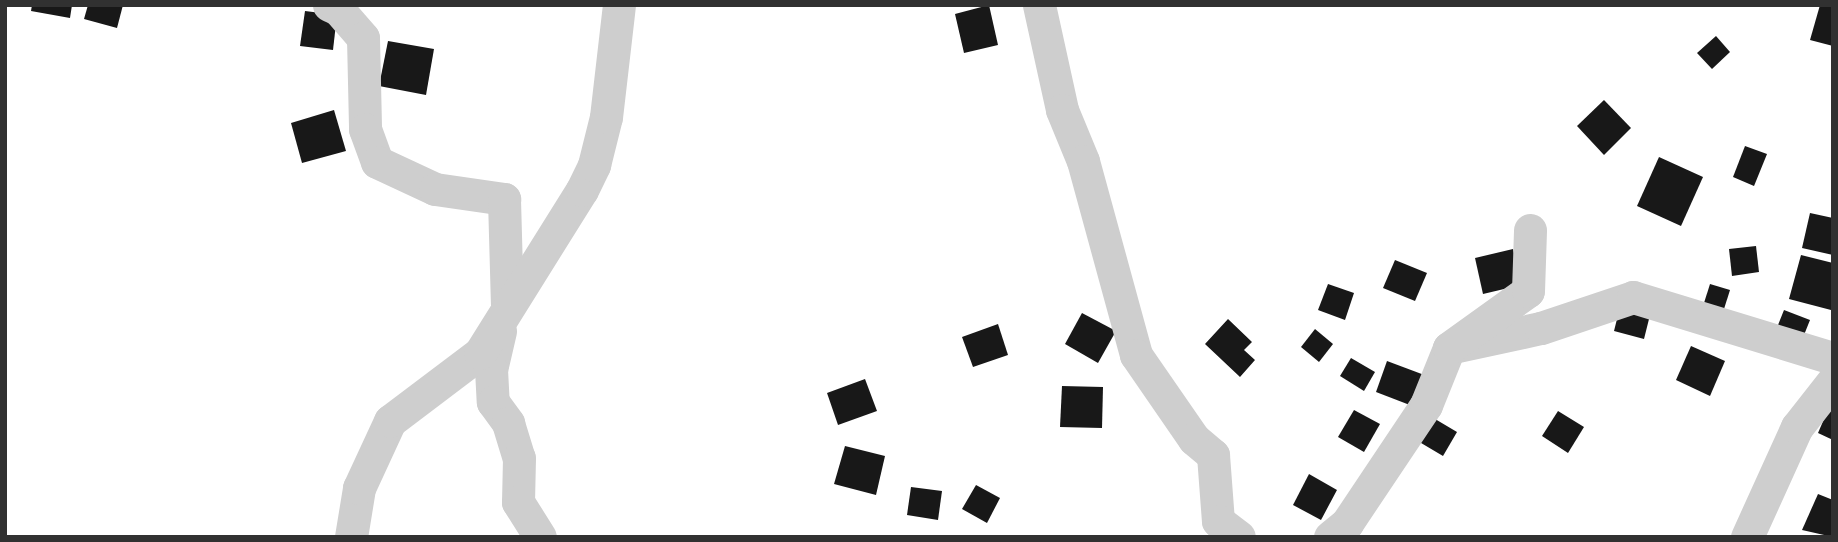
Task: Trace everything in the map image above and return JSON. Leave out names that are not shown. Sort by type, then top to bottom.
[{"type":"street","points":[[329,5],[363,38],[365,129],[377,162],[435,189],[504,199],[506,310],[491,369],[493,402],[508,422],[519,458],[518,502],[540,537]]},
{"type":"street","points":[[351,537],[359,488],[390,421],[480,352],[594,165],[606,117],[619,5]]},
{"type":"street","points":[[1039,5],[1062,110],[1083,160],[1136,355],[1194,439],[1213,455],[1218,520],[1239,537]]},
{"type":"street","points":[[1331,537],[1347,523],[1426,405],[1449,348],[1528,292],[1530,230]]},
{"type":"street","points":[[1449,348],[1542,328],[1633,297],[1833,358]]},
{"type":"street","points":[[1747,537],[1797,427],[1833,382]]},
{"type":"building","points":[[32,5],[72,5],[70,18],[31,11]]},
{"type":"building","points":[[88,5],[123,5],[117,28],[84,19]]},
{"type":"building","points":[[989,5],[998,45],[964,53],[955,14]]},
{"type":"building","points":[[1820,5],[1833,5],[1833,46],[1810,40]]},
{"type":"building","points":[[305,11],[337,15],[333,50],[300,46]]},
{"type":"building","points":[[1716,36],[1730,52],[1712,69],[1697,53]]},
{"type":"building","points":[[388,41],[434,49],[426,95],[379,86]]},
{"type":"building","points":[[1604,100],[1631,128],[1604,155],[1577,126]]},
{"type":"building","points":[[334,110],[346,151],[302,163],[291,123]]},
{"type":"building","points":[[1745,146],[1767,154],[1754,186],[1733,177]]},
{"type":"building","points":[[1659,157],[1703,177],[1681,226],[1637,206]]},
{"type":"building","points":[[1810,213],[1833,218],[1833,255],[1802,248]]},
{"type":"building","points":[[1756,246],[1759,272],[1732,276],[1729,249]]},
{"type":"building","points":[[1513,249],[1521,285],[1483,294],[1475,258]]},
{"type":"building","points":[[1801,255],[1833,263],[1831,310],[1789,299]]},
{"type":"building","points":[[1395,260],[1427,273],[1415,301],[1383,288]]},
{"type":"building","points":[[1328,284],[1354,293],[1345,320],[1318,310]]},
{"type":"building","points":[[1710,284],[1730,290],[1724,309],[1704,303]]},
{"type":"building","points":[[1621,303],[1651,311],[1644,339],[1614,331]]},
{"type":"building","points":[[1784,310],[1810,320],[1800,345],[1774,335]]},
{"type":"building","points":[[1082,313],[1116,331],[1098,363],[1065,344]]},
{"type":"building","points":[[1228,319],[1252,342],[1244,350],[1255,360],[1240,377],[1205,344]]},
{"type":"building","points":[[998,324],[1008,355],[973,367],[962,337]]},
{"type":"building","points":[[1315,329],[1333,344],[1319,362],[1301,347]]},
{"type":"building","points":[[1691,346],[1725,361],[1710,396],[1676,380]]},
{"type":"building","points":[[1351,358],[1375,372],[1364,391],[1340,376]]},
{"type":"building","points":[[1387,361],[1427,376],[1415,407],[1376,392]]},
{"type":"building","points":[[865,379],[877,411],[838,425],[827,393]]},
{"type":"building","points":[[1062,386],[1103,387],[1102,428],[1060,427]]},
{"type":"building","points":[[1830,405],[1833,406],[1833,440],[1818,433]]},
{"type":"building","points":[[1354,410],[1380,424],[1364,452],[1338,437]]},
{"type":"building","points":[[1558,411],[1584,427],[1568,453],[1542,436]]},
{"type":"building","points":[[1430,416],[1457,432],[1443,456],[1416,440]]},
{"type":"building","points":[[845,446],[885,456],[876,495],[834,484]]},
{"type":"building","points":[[1309,474],[1337,490],[1321,520],[1293,505]]},
{"type":"building","points":[[976,485],[1000,498],[987,523],[962,509]]},
{"type":"building","points":[[911,487],[942,491],[938,520],[907,515]]},
{"type":"building","points":[[1818,494],[1833,500],[1833,537],[1802,530]]}]
